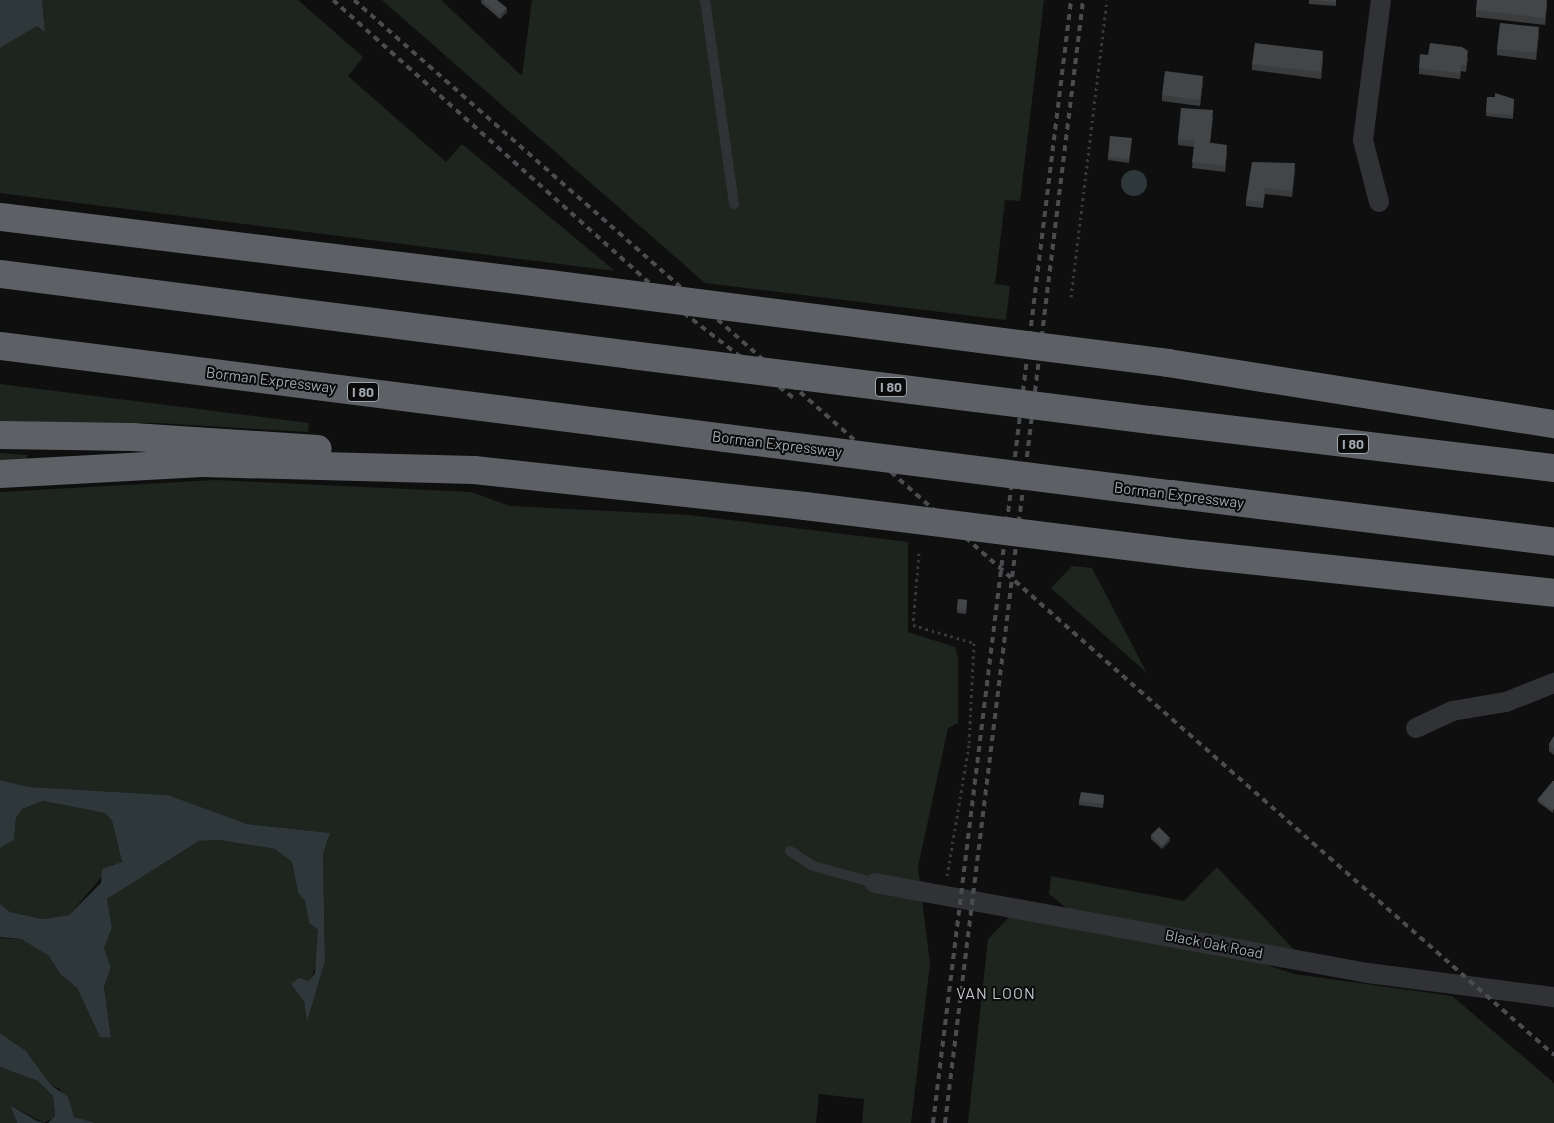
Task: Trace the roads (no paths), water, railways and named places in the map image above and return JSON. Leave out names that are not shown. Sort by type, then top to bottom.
[{"type":"highway","points":[[0,217],[549,284],[1168,363],[1554,424]]},
{"type":"highway","name":"I 80","points":[[0,274],[1151,420],[1554,468]]},
{"type":"highway","name":"Borman Expressway","points":[[0,346],[1554,542]]},
{"type":"highway","points":[[0,435],[265,444],[474,470],[805,506],[1191,554],[1554,593]]},
{"type":"highway","points":[[0,474],[202,463],[474,470]]},
{"type":"street","points":[[1379,202],[1363,140],[1381,0]]},
{"type":"street","points":[[1416,728],[1452,711],[1506,702],[1554,684]]},
{"type":"street","name":"Black Oak Road","points":[[875,883],[944,892],[1368,973],[1554,997]]},
{"type":"lane","points":[[705,0],[734,204]]},
{"type":"lane","points":[[790,851],[813,866],[875,883]]},
{"type":"railway","points":[[333,0],[675,306],[795,399]]},
{"type":"railway","points":[[354,0],[1554,1055]]},
{"type":"railway","points":[[933,1123],[1071,0]]},
{"type":"railway","points":[[945,1123],[1083,0]]},
{"type":"district","name":"VAN LOON","points":[[996,993]]}]
